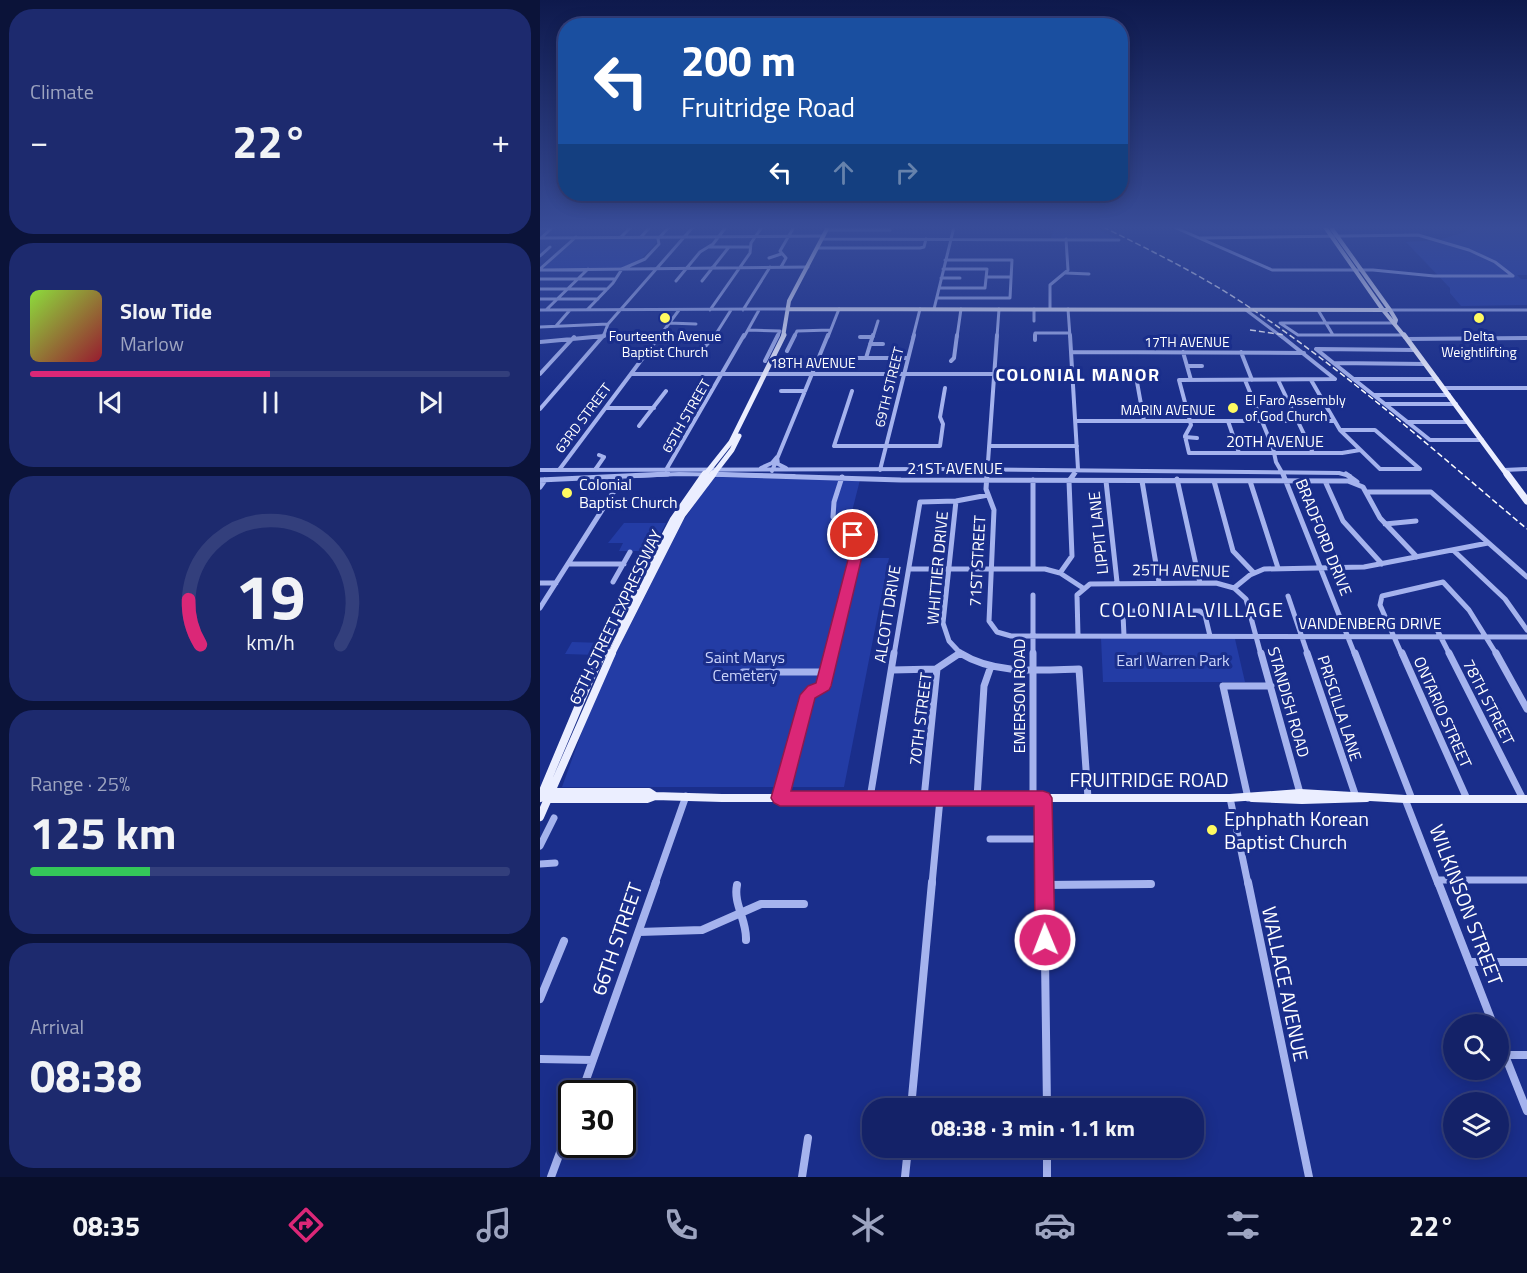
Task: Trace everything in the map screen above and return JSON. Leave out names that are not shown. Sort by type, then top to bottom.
[{"type":"main road","points":[[801,282],[790,309],[1390,310]]},
{"type":"main road","points":[[1365,282],[1383,310],[1527,501]]},
{"type":"main road","points":[[1368,282],[1390,310],[1396,320],[1395,323]]},
{"type":"main road","name":"65TH STREET EXPRESSWAY","points":[[540,817],[544,795],[590,679],[673,520],[731,442],[767,374],[785,333],[790,309]]},
{"type":"main road","name":"FRUITRIDGE ROAD","points":[[1248,798],[1264,794],[1355,794],[1408,799],[1525,799]]},
{"type":"main road","name":"FRUITRIDGE ROAD","points":[[544,795],[647,799],[655,796],[924,799],[1248,798],[1262,800],[1358,800],[1372,797]]},
{"type":"street","points":[[546,310],[575,282]]},
{"type":"street","points":[[587,310],[613,282]]},
{"type":"street","points":[[540,409],[604,336],[608,324],[645,282]]},
{"type":"street","points":[[710,310],[730,282]]},
{"type":"street","points":[[743,310],[761,282]]},
{"type":"street","points":[[934,309],[940,282]]},
{"type":"street","points":[[939,288],[985,288],[986,282]]},
{"type":"street","points":[[936,298],[1010,298],[1011,282]]},
{"type":"street","points":[[1050,309],[1050,285],[1054,282]]},
{"type":"street","points":[[540,289],[608,289]]},
{"type":"street","points":[[540,299],[598,299]]},
{"type":"street","name":"65TH STREET","points":[[666,470],[759,309]]},
{"type":"street","points":[[540,310],[790,309]]},
{"type":"street","points":[[771,477],[777,457],[839,309]]},
{"type":"street","name":"69TH STREET","points":[[880,470],[920,309]]},
{"type":"street","points":[[951,361],[954,358],[961,309]]},
{"type":"street","name":"71ST STREET","points":[[999,309],[987,480],[988,495],[994,510],[989,621],[991,627],[1006,635],[1033,636]]},
{"type":"street","points":[[1034,309],[1034,321]]},
{"type":"street","points":[[1060,573],[1071,561],[1073,552],[1069,481],[1078,469],[1068,309]]},
{"type":"street","points":[[556,326],[570,310]]},
{"type":"street","name":"63RD STREET","points":[[559,470],[679,310]]},
{"type":"street","points":[[685,351],[701,351],[713,338],[731,310]]},
{"type":"street","points":[[1190,453],[1185,437],[1190,421],[1179,380],[1335,379],[1246,310]]},
{"type":"street","points":[[1318,310],[1333,335]]},
{"type":"street","points":[[1390,310],[1527,310]]},
{"type":"street","points":[[866,358],[878,321]]},
{"type":"street","points":[[669,323],[696,324]]},
{"type":"street","points":[[1280,323],[1395,323]]},
{"type":"street","points":[[1280,323],[1298,335],[1527,339]]},
{"type":"street","points":[[540,327],[608,324]]},
{"type":"street","points":[[748,330],[780,331],[765,361]]},
{"type":"street","points":[[787,351],[797,331],[830,330]]},
{"type":"street","points":[[1035,340],[1035,333],[1070,333]]},
{"type":"street","points":[[540,342],[574,337],[604,336]]},
{"type":"street","points":[[540,374],[574,337]]},
{"type":"street","points":[[860,337],[872,337]]},
{"type":"street","points":[[695,338],[713,338]]},
{"type":"street","points":[[870,344],[883,344]]},
{"type":"street","points":[[1415,350],[1316,349],[1430,440],[1482,440]]},
{"type":"street","name":"17TH AVENUE","points":[[1071,352],[1304,353]]},
{"type":"street","points":[[1183,352],[1191,380]]},
{"type":"street","points":[[1241,352],[1252,380]]},
{"type":"street","points":[[844,358],[908,358]]},
{"type":"street","points":[[1334,363],[1425,363]]},
{"type":"street","points":[[1187,366],[1202,366]]},
{"type":"street","name":"18TH AVENUE","points":[[631,374],[994,374]]},
{"type":"street","points":[[1353,379],[1437,379]]},
{"type":"street","points":[[1245,380],[1261,421]]},
{"type":"street","points":[[1278,380],[1313,453]]},
{"type":"street","points":[[1311,380],[1333,421],[1336,421],[1340,430],[1380,469],[1420,469],[1375,430],[1340,430]]},
{"type":"street","points":[[1137,382],[1144,421]]},
{"type":"street","points":[[852,391],[834,446],[940,446],[943,424],[940,417],[945,388]]},
{"type":"street","points":[[1443,388],[1527,388]]},
{"type":"street","points":[[639,426],[666,391]]},
{"type":"street","points":[[782,391],[805,391]]},
{"type":"street","points":[[1374,395],[1449,395]]},
{"type":"street","points":[[540,401],[547,401]]},
{"type":"street","points":[[1386,405],[1455,405]]},
{"type":"street","points":[[606,408],[654,408]]},
{"type":"street","name":"MARIN AVENUE","points":[[1076,421],[1333,421]]},
{"type":"street","points":[[1228,421],[1239,453]]},
{"type":"street","name":"BRADFORD DRIVE","points":[[1261,421],[1348,636],[1408,799]]},
{"type":"street","points":[[1407,422],[1468,422]]},
{"type":"street","points":[[1185,437],[1197,438]]},
{"type":"street","points":[[989,446],[1077,446]]},
{"type":"street","name":"20TH AVENUE","points":[[1190,453],[1313,453],[1360,450]]},
{"type":"street","points":[[595,470],[604,458],[599,454]]},
{"type":"street","points":[[750,470],[768,465],[777,457]]},
{"type":"street","points":[[777,457],[780,465],[793,470]]},
{"type":"street","name":"21ST AVENUE","points":[[543,480],[750,470],[1078,469],[1176,473],[1335,472],[1346,474]]},
{"type":"street","points":[[1504,470],[1527,469]]},
{"type":"street","name":"21ST AVENUE","points":[[540,470],[666,470],[771,477],[901,480],[1352,482],[1365,489],[1431,492],[1527,578]]},
{"type":"street","points":[[540,608],[627,470]]},
{"type":"street","points":[[1176,473],[1200,583]]},
{"type":"street","points":[[1339,481],[1348,478],[1346,474]]},
{"type":"street","points":[[1346,474],[1365,489],[1385,524],[1417,557]]},
{"type":"street","points":[[780,798],[808,695],[823,686],[857,548],[853,535],[833,517],[834,502],[843,477]]},
{"type":"street","points":[[540,487],[543,480]]},
{"type":"street","points":[[1033,480],[1033,569]]},
{"type":"street","name":"LIPPIT LANE","points":[[1106,481],[1117,582]]},
{"type":"street","points":[[1142,481],[1159,582]]},
{"type":"street","points":[[1214,481],[1233,552],[1254,573]]},
{"type":"street","points":[[1250,481],[1278,568]]},
{"type":"street","points":[[1324,481],[1343,521],[1382,564]]},
{"type":"street","name":"ALCOTT DRIVE","points":[[870,798],[920,502],[956,501],[988,495]]},
{"type":"street","name":"WHITTIER DRIVE","points":[[956,501],[944,628],[951,644],[960,653]]},
{"type":"street","points":[[1385,524],[1416,521]]},
{"type":"street","name":"25TH AVENUE","points":[[1083,588],[1095,583],[1117,582],[1221,583],[1234,588],[1254,573],[1278,568],[1382,564],[1488,543]]},
{"type":"street","points":[[1453,550],[1505,599],[1527,630]]},
{"type":"street","points":[[613,582],[630,552]]},
{"type":"street","points":[[568,564],[624,564]]},
{"type":"street","points":[[909,569],[1033,569],[1060,573],[1083,588],[1077,598],[1078,636]]},
{"type":"street","name":"ONTARIO STREET","points":[[1467,799],[1380,605],[1382,597],[1443,582],[1472,613],[1486,636]]},
{"type":"street","points":[[540,583],[556,583]]},
{"type":"street","name":"STANDISH ROAD","points":[[1234,588],[1246,599],[1300,794]]},
{"type":"street","name":"EMERSON ROAD","points":[[1033,798],[1034,595]]},
{"type":"street","name":"PRISCILLA LANE","points":[[1288,596],[1355,794]]},
{"type":"street","points":[[1124,636],[1124,612],[1140,610],[1200,611],[1205,615],[1210,636]]},
{"type":"street","name":"78TH STREET","points":[[1431,618],[1525,799]]},
{"type":"street","name":"VANDENBERG DRIVE","points":[[1033,636],[1527,637]]},
{"type":"street","points":[[1486,636],[1527,709]]},
{"type":"street","points":[[960,653],[973,661],[991,666],[1079,669],[1088,798]]},
{"type":"street","name":"70TH STREET","points":[[924,799],[937,669],[960,653]]},
{"type":"street","points":[[977,798],[984,686],[991,666]]},
{"type":"street","points":[[892,670],[937,669]]},
{"type":"street","points":[[743,672],[826,672]]},
{"type":"street","points":[[1248,798],[1223,686],[1271,686]]},
{"type":"street","name":"66TH STREET","points":[[586,1080],[686,796]]},
{"type":"street","points":[[1043,798],[1047,1098]]},
{"type":"street","name":"WALLACE AVENUE","points":[[1230,798],[1309,1177]]},
{"type":"street","points":[[912,1098],[940,799]]},
{"type":"street","name":"WILKINSON STREET","points":[[1408,799],[1489,1014]]},
{"type":"street","points":[[540,846],[554,818]]},
{"type":"street","points":[[990,839],[1043,839]]},
{"type":"street","points":[[540,864],[555,863]]},
{"type":"street","points":[[1437,880],[1527,880]]},
{"type":"street","points":[[1044,885],[1151,884]]},
{"type":"street","points":[[737,885],[734,892],[746,928],[746,940]]},
{"type":"street","points":[[639,932],[702,930],[761,904],[804,904]]},
{"type":"street","points":[[540,999],[564,941]]},
{"type":"street","points":[[1469,962],[1527,962]]},
{"type":"street","points":[[1509,1055],[1527,1055]]},
{"type":"street","points":[[540,1059],[593,1060]]},
{"type":"street","points":[[1509,1065],[1527,1111]]},
{"type":"street","points":[[801,1177],[808,1138]]},
{"type":"street","points":[[551,1177],[558,1158]]},
{"type":"street","points":[[905,1177],[907,1158]]},
{"type":"street","points":[[1047,1158],[1047,1177]]},
{"type":"green space","points":[[1444,282],[1527,282],[1527,305],[1461,306],[1450,293],[1450,288]]},
{"type":"green space","name":"Saint Marys Cemetery","points":[[713,478],[860,480],[848,527],[868,527],[860,558],[889,558],[844,787],[562,787],[596,693],[683,521]]},
{"type":"green space","points":[[624,523],[666,523],[652,551],[619,551],[623,543],[608,543]]},
{"type":"green space","name":"Earl Warren Park","points":[[1101,638],[1235,639],[1245,682],[1103,682]]},
{"type":"green space","points":[[572,642],[604,643],[597,655],[565,654]]},
{"type":"railway","points":[[1208,282],[1283,330],[1319,357],[1390,413],[1527,529]]},
{"type":"railway","points":[[1250,330],[1285,335]]},
{"type":"place","name":"Fourteenth Avenue Baptist Church","points":[[665,318]]},
{"type":"place","name":"Delta Weightlifting","points":[[1479,318]]},
{"type":"place","name":"El Faro Assembly of God Church","points":[[1233,408]]},
{"type":"place","name":"Colonial Baptist Church","points":[[567,493]]},
{"type":"place","name":"Ephphath Korean Baptist Church","points":[[1212,830]]},
{"type":"district","name":"COLONIAL MANOR","points":[[1078,375]]},
{"type":"district","name":"COLONIAL VILLAGE","points":[[1192,610]]},
{"type":"route","points":[[853,535],[857,541],[857,548],[823,686],[808,695],[780,798],[1043,798],[1045,940]]}]
